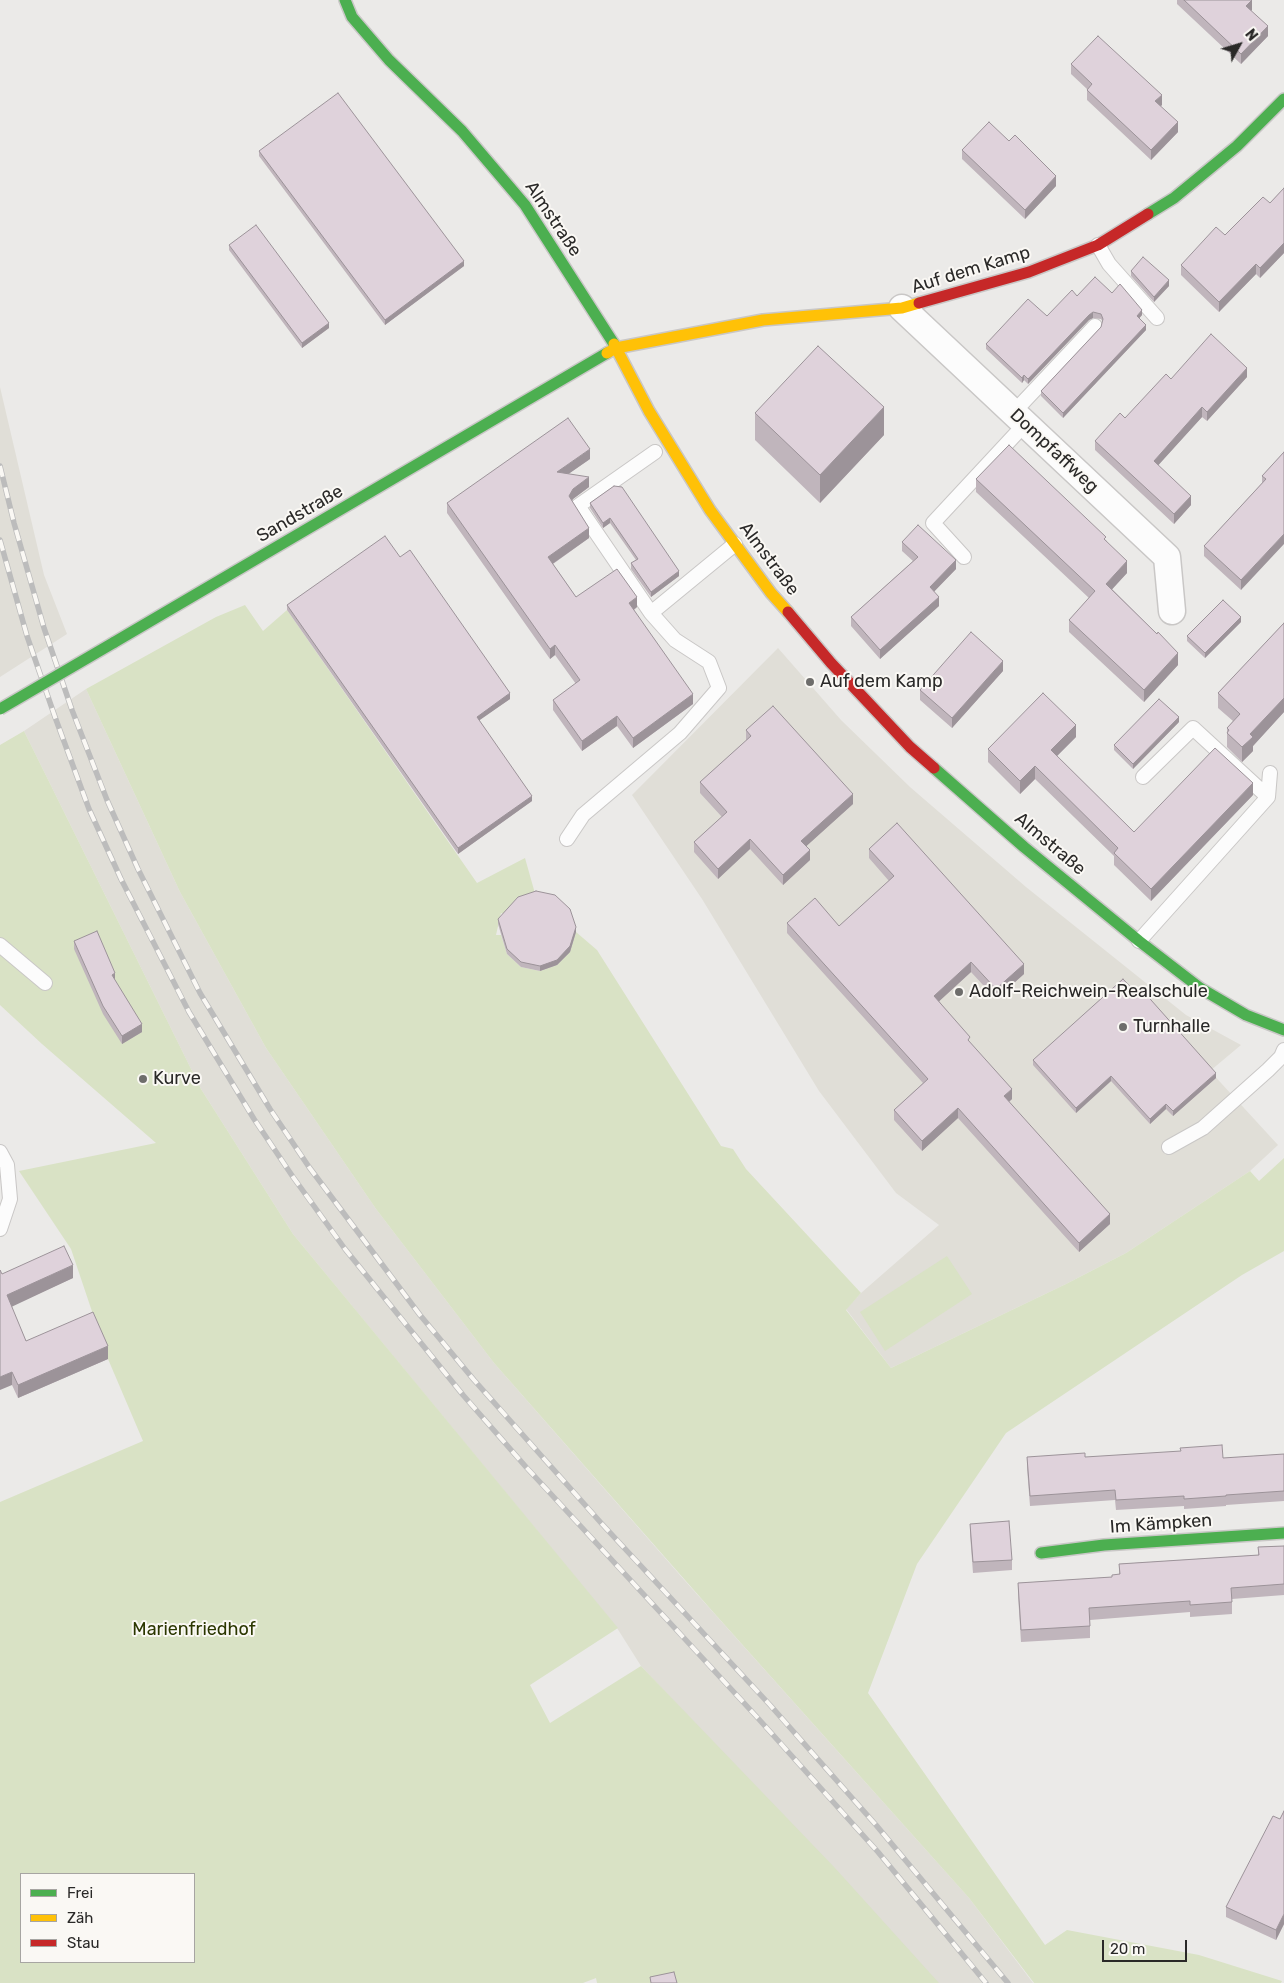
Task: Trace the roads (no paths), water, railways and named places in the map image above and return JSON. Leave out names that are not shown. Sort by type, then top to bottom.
[{"type":"street","name":"Almstraße","points":[[345,0],[352,17],[389,60],[462,131],[525,205],[616,348],[654,419],[710,510],[772,593],[820,650],[910,747],[1024,847],[1200,988],[1246,1015],[1284,1030]]},
{"type":"street","name":"Auf dem Kamp","points":[[616,348],[763,320],[902,308],[1029,272],[1098,245],[1174,198],[1236,146],[1284,99]]},
{"type":"street","name":"Dompfaffweg","points":[[902,308],[1166,557],[1172,610]]},
{"type":"street","name":"Sandstraße","points":[[0,709],[616,348]]},
{"type":"street","name":"Im Kämpken","points":[[1041,1553],[1104,1545],[1284,1533]]},
{"type":"lane","points":[[1098,245],[1109,264],[1156,318]]},
{"type":"lane","points":[[964,557],[934,523],[1095,326]]},
{"type":"lane","points":[[567,839],[583,815],[680,733],[719,688],[709,662],[675,640],[651,613],[578,506],[655,452]]},
{"type":"lane","points":[[651,613],[735,544]]},
{"type":"lane","points":[[1143,777],[1193,728],[1268,797]]},
{"type":"lane","points":[[1139,941],[1268,797],[1270,773]]},
{"type":"lane","points":[[0,946],[45,983]]},
{"type":"lane","points":[[1169,1147],[1203,1128],[1268,1070],[1281,1057],[1284,1050]]},
{"type":"lane","points":[[0,1152],[7,1164],[10,1199],[0,1229]]},
{"type":"railway","points":[[0,466],[44,628],[72,710],[107,800],[138,869],[200,993],[270,1109],[309,1167],[420,1315],[474,1380],[602,1524],[770,1705],[876,1825],[1008,1983]]},
{"type":"railway","points":[[0,540],[27,636],[55,717],[89,809],[121,879],[189,1012],[254,1119],[293,1177],[345,1249],[463,1395],[526,1467],[756,1716],[878,1852],[986,1983]]},
{"type":"place","name":"Auf dem Kamp","points":[[810,682]]},
{"type":"place","name":"Adolf-Reichwein-Realschule","points":[[959,992]]},
{"type":"place","name":"Turnhalle","points":[[1123,1027]]},
{"type":"place","name":"Kurve","points":[[143,1079]]},
{"type":"park label","name":"Marienfriedhof","points":[[194,1630]]}]
